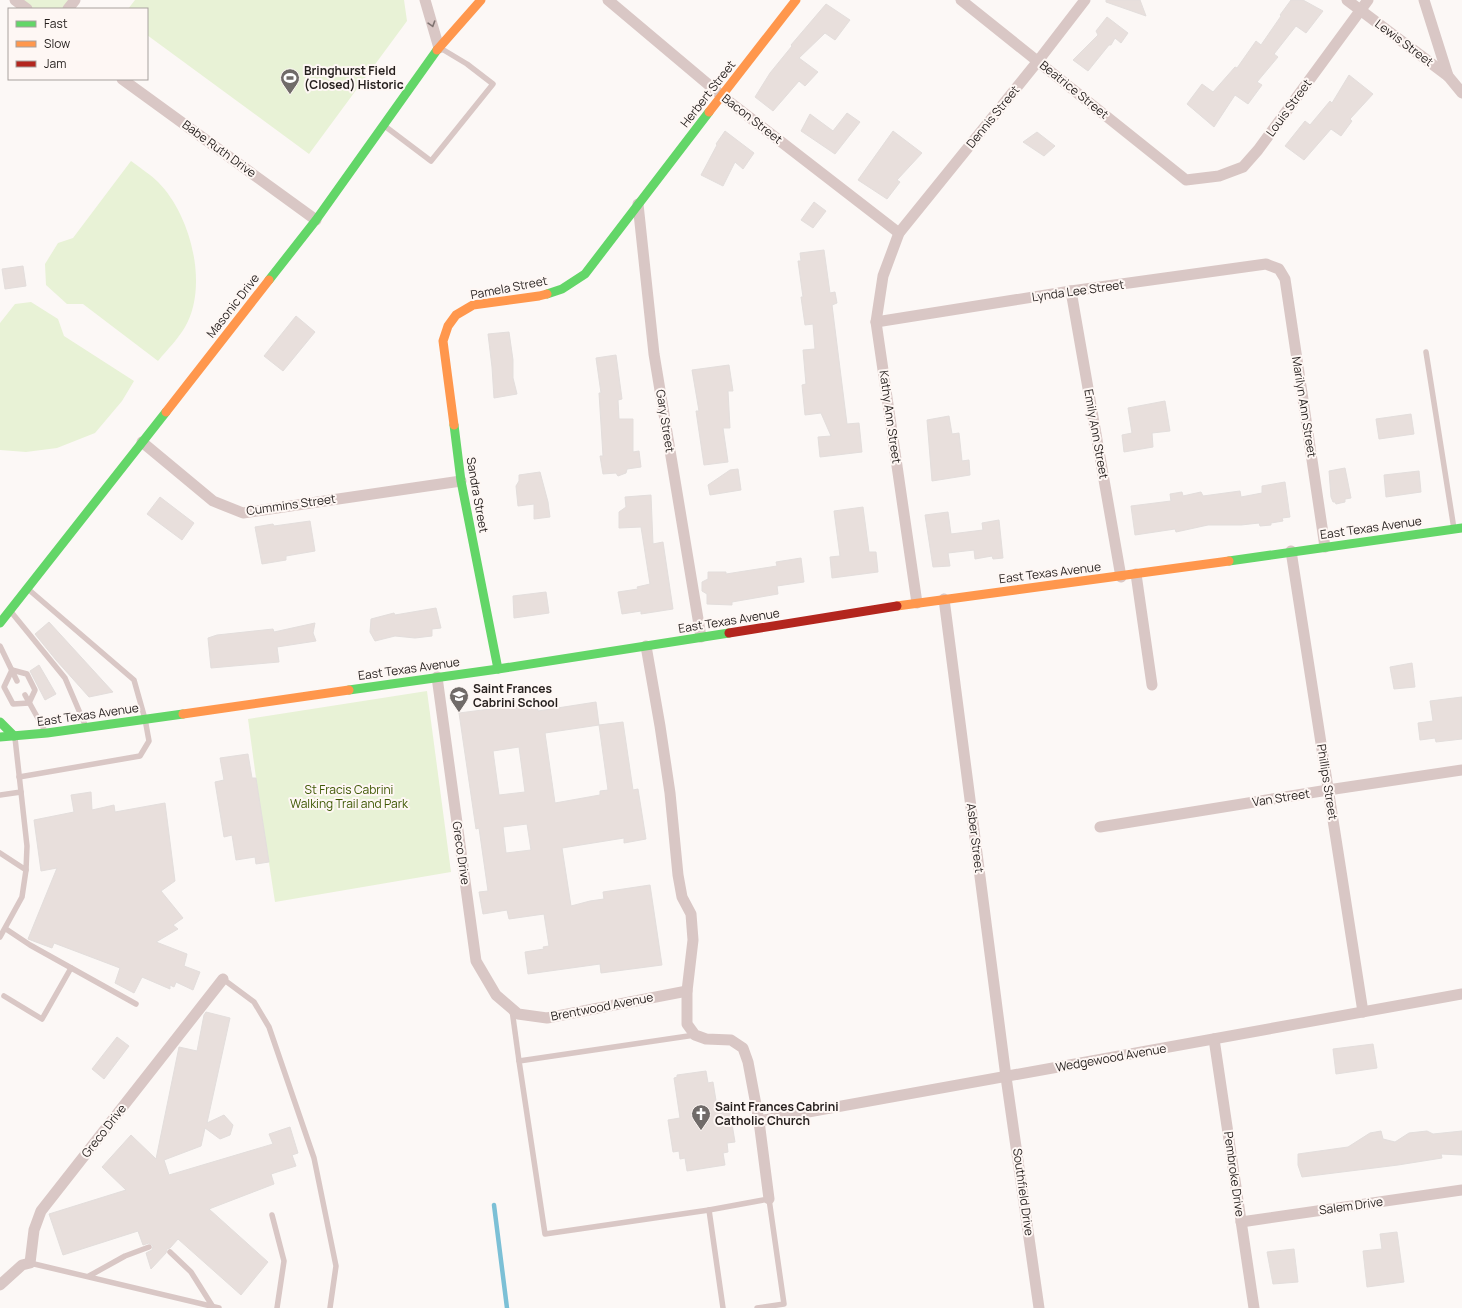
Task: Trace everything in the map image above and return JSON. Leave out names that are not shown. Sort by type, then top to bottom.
[{"type":"street","points":[[15,0],[26,8]]},
{"type":"street","points":[[69,8],[75,0]]},
{"type":"street","points":[[425,0],[439,48]]},
{"type":"street","name":"Masonic Drive","points":[[0,623],[316,220],[439,48],[482,0]]},
{"type":"street","name":"Bacon Street","points":[[608,0],[722,96],[899,233]]},
{"type":"street","name":"Herbert Street","points":[[638,204],[796,0]]},
{"type":"street","name":"Beatrice Street","points":[[961,0],[1186,180]]},
{"type":"street","name":"Dennis Street","points":[[899,233],[1038,61],[1085,0]]},
{"type":"street","name":"Lewis Street","points":[[1347,0],[1448,76],[1462,93]]},
{"type":"street","name":"Louis Street","points":[[1186,180],[1219,176],[1243,167],[1258,150],[1368,0]]},
{"type":"street","name":"Lewis Street","points":[[1424,0],[1448,76]]},
{"type":"street","name":"Babe Ruth Drive","points":[[123,80],[316,220]]},
{"type":"street","name":"Pamela Street","points":[[448,326],[456,315],[473,305],[539,296],[562,289],[585,274],[638,204]]},
{"type":"street","name":"Gary Street","points":[[638,204],[654,354],[701,637]]},
{"type":"street","name":"Kathy Ann Street","points":[[899,233],[883,276],[876,322],[917,603]]},
{"type":"street","name":"Lynda Lee Street","points":[[876,322],[1071,291],[1266,264],[1279,269]]},
{"type":"street","name":"Marilyn Ann Street","points":[[1279,269],[1285,279],[1325,547]]},
{"type":"street","name":"Emily Ann Street","points":[[1071,291],[1121,577]]},
{"type":"street","name":"Sandra Street","points":[[448,326],[442,341],[461,481],[498,669]]},
{"type":"street","name":"Cummins Street","points":[[142,442],[213,501],[242,513],[461,481]]},
{"type":"street","name":"East Texas Avenue","points":[[0,736],[47,733],[498,669],[944,599],[1121,577],[1291,551],[1458,529]]},
{"type":"street","name":"Phillips Street","points":[[1291,551],[1363,1012]]},
{"type":"street","points":[[1136,574],[1152,685]]},
{"type":"street","name":"Asber Street","points":[[944,599],[1006,1077]]},
{"type":"street","points":[[646,646],[670,793],[678,875],[682,897],[691,914],[692,940],[687,991],[687,1024],[695,1036],[706,1039],[731,1040],[742,1048],[748,1062],[759,1121],[769,1199]]},
{"type":"street","name":"Greco Drive","points":[[437,677],[476,961],[496,995],[515,1011]]},
{"type":"street","points":[[0,722],[14,736]]},
{"type":"street","name":"Van Street","points":[[1100,827],[1462,770]]},
{"type":"street","name":"Greco Drive","points":[[30,1263],[34,1230],[41,1211],[223,979]]},
{"type":"street","name":"Brentwood Avenue","points":[[515,1011],[547,1018],[687,991]]},
{"type":"street","name":"Wedgewood Avenue","points":[[759,1121],[1462,994]]},
{"type":"street","name":"Pembroke Drive","points":[[1214,1039],[1254,1308]]},
{"type":"street","name":"Southfield Drive","points":[[1006,1077],[1039,1308]]},
{"type":"street","name":"Salem Drive","points":[[1241,1222],[1462,1190]]},
{"type":"street","points":[[0,1285],[22,1265],[30,1263]]},
{"type":"lane","points":[[384,125],[431,161],[492,84],[467,64],[439,48]]},
{"type":"lane","points":[[1426,352],[1458,529]]},
{"type":"lane","points":[[19,777],[140,756],[149,741],[145,719],[134,680],[27,588]]},
{"type":"lane","points":[[10,611],[65,678],[87,727]]},
{"type":"lane","points":[[0,646],[17,681]]},
{"type":"lane","points":[[12,670],[4,687],[13,704],[30,703]]},
{"type":"lane","points":[[12,670],[27,674],[35,690],[30,703]]},
{"type":"lane","points":[[25,695],[47,733]]},
{"type":"lane","points":[[0,937],[22,897],[26,870],[27,846],[14,736]]},
{"type":"lane","points":[[0,795],[21,792]]},
{"type":"lane","points":[[0,853],[26,870]]},
{"type":"lane","points":[[6,928],[30,945],[136,1004]]},
{"type":"lane","points":[[4,996],[42,1019],[71,968]]},
{"type":"lane","points":[[223,979],[254,1002],[270,1027],[314,1158],[336,1266],[330,1308]]},
{"type":"lane","points":[[515,1011],[520,1061],[545,1234],[709,1210],[769,1199],[784,1304],[757,1308]]},
{"type":"lane","points":[[520,1061],[695,1036]]},
{"type":"lane","points":[[709,1210],[723,1308]]},
{"type":"lane","points":[[272,1215],[284,1261],[277,1308]]},
{"type":"lane","points":[[89,1276],[125,1256],[149,1247]]},
{"type":"lane","points":[[170,1252],[191,1272],[216,1307]]},
{"type":"lane","points":[[30,1263],[216,1307]]},
{"type":"green space","points":[[17,0],[74,0],[68,8],[28,8]]},
{"type":"green space","name":"Bringhurst Field (Closed) Historic","points":[[135,0],[404,0],[407,21],[309,154],[148,36],[148,8],[129,8]]},
{"type":"green space","points":[[131,161],[158,182],[170,196],[180,213],[193,252],[196,272],[196,292],[192,310],[185,327],[158,361],[83,304],[67,304],[46,285],[45,264],[58,243],[73,238]]},
{"type":"green space","points":[[31,302],[58,319],[64,336],[134,381],[122,401],[95,433],[57,448],[26,452],[0,450],[0,323],[15,304]]},
{"type":"green space","name":"St Fracis Cabrini Walking Trail and Park","points":[[427,691],[451,872],[275,902],[248,719]]},
{"type":"building","points":[[1106,0],[1140,0],[1146,16],[1106,2]]},
{"type":"building","points":[[1291,0],[1303,0],[1323,11],[1306,33],[1296,26],[1274,54],[1278,57],[1257,82],[1262,85],[1248,104],[1235,95],[1214,127],[1187,104],[1202,84],[1213,92],[1235,67],[1237,68],[1256,41],[1261,45]]},
{"type":"building","points":[[826,4],[850,20],[835,40],[825,33],[799,58],[818,72],[805,86],[799,81],[773,111],[755,97],[770,73],[792,46],[791,45]]},
{"type":"building","points":[[1107,17],[1128,33],[1121,43],[1115,38],[1111,45],[1109,45],[1088,71],[1073,60],[1098,35],[1096,31]]},
{"type":"building","points":[[1349,75],[1373,94],[1350,119],[1352,121],[1341,136],[1331,129],[1304,160],[1285,146],[1305,121],[1310,125],[1330,101],[1332,103]]},
{"type":"building","points":[[847,113],[860,122],[835,154],[801,131],[810,114],[833,131]]},
{"type":"building","points":[[725,131],[754,153],[743,169],[735,162],[723,186],[701,175],[717,145],[716,144]]},
{"type":"building","points":[[893,131],[922,153],[897,180],[900,182],[887,199],[858,180]]},
{"type":"building","points":[[1037,132],[1055,146],[1044,156],[1023,142]]},
{"type":"building","points":[[814,202],[826,211],[813,228],[801,220]]},
{"type":"building","points":[[824,250],[830,293],[835,292],[837,303],[832,305],[847,424],[859,423],[862,452],[820,457],[818,437],[831,436],[821,413],[805,415],[802,385],[806,384],[803,350],[815,349],[813,324],[805,325],[798,261],[801,261],[800,253]]},
{"type":"building","points":[[23,266],[26,286],[5,289],[2,269]]},
{"type":"building","points":[[296,316],[315,332],[283,371],[264,356]]},
{"type":"building","points":[[509,332],[513,360],[513,378],[517,394],[494,398],[488,334]]},
{"type":"building","points":[[616,355],[622,399],[618,400],[619,419],[633,419],[633,452],[639,451],[641,467],[627,469],[626,473],[618,476],[616,473],[603,474],[600,456],[603,456],[599,393],[601,393],[596,358]]},
{"type":"building","points":[[729,365],[733,391],[728,391],[730,428],[723,428],[728,462],[704,465],[696,411],[699,411],[692,370]]},
{"type":"building","points":[[1165,401],[1170,431],[1152,433],[1153,447],[1124,452],[1122,435],[1132,433],[1128,408]]},
{"type":"building","points":[[1411,414],[1414,434],[1379,439],[1376,419]]},
{"type":"building","points":[[949,416],[952,434],[959,433],[962,461],[969,460],[970,475],[932,481],[927,420]]},
{"type":"building","points":[[1345,468],[1351,498],[1345,499],[1345,502],[1336,504],[1333,502],[1331,497],[1329,471]]},
{"type":"building","points":[[738,469],[741,490],[710,495],[708,485],[730,470]]},
{"type":"building","points":[[1419,471],[1421,492],[1386,497],[1384,475]]},
{"type":"building","points":[[540,472],[548,502],[550,517],[534,519],[534,504],[518,506],[516,486],[519,481],[519,475]]},
{"type":"building","points":[[1285,482],[1290,517],[1282,518],[1283,521],[1271,523],[1271,525],[1260,526],[1259,523],[1241,525],[1208,525],[1176,532],[1175,529],[1135,535],[1131,506],[1171,501],[1170,494],[1182,492],[1183,496],[1201,492],[1203,496],[1240,491],[1241,497],[1262,493],[1262,486]]},
{"type":"building","points":[[651,495],[653,544],[663,542],[673,609],[641,614],[641,611],[622,614],[618,592],[638,589],[637,587],[650,584],[641,527],[619,528],[619,512],[626,507],[625,497]]},
{"type":"building","points":[[160,497],[194,523],[182,540],[147,514]]},
{"type":"building","points":[[863,507],[869,552],[876,552],[878,572],[832,578],[830,557],[840,556],[834,511]]},
{"type":"building","points":[[948,512],[951,534],[983,530],[982,523],[999,520],[1003,558],[993,559],[992,556],[975,559],[974,550],[948,553],[950,566],[933,567],[925,515]]},
{"type":"building","points":[[310,521],[315,551],[286,556],[286,560],[262,564],[255,527]]},
{"type":"building","points":[[801,558],[804,582],[777,586],[778,594],[732,602],[732,605],[707,604],[707,594],[702,591],[702,582],[708,579],[708,572],[726,572],[726,574],[777,566],[776,562]]},
{"type":"building","points":[[546,592],[549,613],[514,618],[513,596]]},
{"type":"building","points":[[436,608],[441,628],[432,629],[432,636],[415,638],[395,636],[375,641],[370,632],[371,619],[394,613],[395,615]]},
{"type":"building","points":[[49,622],[113,692],[89,697],[35,634]]},
{"type":"building","points":[[315,623],[313,633],[316,641],[277,647],[279,662],[211,668],[208,638],[217,635],[273,629],[274,632]]},
{"type":"building","points":[[1412,663],[1415,687],[1394,689],[1390,667]]},
{"type":"building","points":[[39,665],[56,694],[45,700],[30,671]]},
{"type":"building","points":[[1462,697],[1462,739],[1436,742],[1435,738],[1420,740],[1418,723],[1433,721],[1430,701]]},
{"type":"building","points":[[596,702],[599,725],[623,722],[633,790],[638,789],[646,839],[624,843],[624,838],[562,848],[571,906],[604,899],[603,892],[650,885],[662,965],[601,973],[600,964],[528,974],[525,952],[544,949],[543,947],[549,946],[544,914],[509,919],[507,910],[483,914],[479,892],[488,891],[479,828],[476,829],[459,713],[537,703],[538,711]],"holes":[[[599,725],[608,790],[600,791],[600,795],[555,803],[545,733]],[[519,747],[525,792],[499,795],[493,751]],[[527,824],[531,850],[506,853],[503,827]]]},
{"type":"building","points":[[248,754],[252,778],[256,778],[269,862],[256,864],[255,857],[236,860],[232,835],[224,837],[215,782],[224,780],[220,758]]},
{"type":"building","points":[[91,792],[92,810],[114,805],[115,812],[165,803],[175,881],[161,891],[183,918],[173,925],[178,929],[156,942],[187,954],[184,966],[200,972],[193,990],[176,982],[174,987],[170,985],[170,989],[142,977],[134,993],[115,983],[120,968],[54,943],[52,948],[28,939],[57,868],[41,871],[34,820],[74,812],[71,795]]},
{"type":"building","points":[[206,1012],[230,1018],[207,1123],[224,1115],[233,1125],[230,1135],[220,1139],[205,1128],[201,1146],[164,1160],[169,1175],[273,1144],[269,1134],[290,1127],[298,1153],[292,1155],[296,1166],[271,1174],[274,1184],[209,1209],[268,1262],[241,1295],[178,1239],[170,1248],[167,1249],[166,1253],[151,1269],[146,1253],[152,1250],[153,1246],[149,1243],[143,1245],[138,1231],[63,1255],[49,1214],[126,1190],[102,1167],[131,1135],[156,1159],[179,1047],[197,1051],[204,1015]]},
{"type":"building","points":[[117,1037],[129,1046],[104,1079],[92,1069]]},
{"type":"building","points":[[1373,1044],[1377,1068],[1336,1074],[1333,1049]]},
{"type":"building","name":"Saint Frances Cabrini Catholic Church","points":[[706,1071],[708,1083],[713,1082],[718,1113],[730,1112],[735,1142],[727,1143],[728,1152],[723,1153],[725,1165],[687,1171],[685,1158],[680,1159],[679,1151],[673,1152],[668,1120],[680,1118],[674,1078],[677,1077],[677,1075]]},
{"type":"building","points":[[1381,1131],[1383,1139],[1395,1142],[1409,1133],[1427,1131],[1433,1134],[1462,1131],[1462,1155],[1441,1154],[1442,1158],[1302,1177],[1298,1165],[1298,1154],[1348,1147],[1370,1133]]},
{"type":"building","points":[[1397,1232],[1404,1282],[1367,1287],[1363,1251],[1382,1249],[1380,1234]]},
{"type":"building","points":[[1294,1249],[1298,1282],[1273,1284],[1267,1252]]},
{"type":"waterway","points":[[494,1205],[507,1308]]},
{"type":"traffic: fast","points":[[269,280],[316,220],[437,50]]},
{"type":"traffic: fast","points":[[547,294],[562,289],[585,274],[709,112]]},
{"type":"traffic: fast","points":[[0,623],[166,412]]},
{"type":"traffic: fast","points":[[454,425],[461,481],[498,669]]},
{"type":"traffic: fast","points":[[1229,561],[1462,528]]},
{"type":"traffic: fast","points":[[349,690],[498,669],[729,633]]},
{"type":"traffic: fast","points":[[0,737],[47,733],[183,714]]},
{"type":"traffic: fast","points":[[0,722],[14,736]]},
{"type":"traffic: slow","points":[[437,50],[481,0]]},
{"type":"traffic: slow","points":[[709,112],[796,0]]},
{"type":"traffic: slow","points":[[166,412],[269,280]]},
{"type":"traffic: slow","points":[[454,425],[443,341],[448,326],[456,315],[473,305],[547,294]]},
{"type":"traffic: slow","points":[[897,606],[1229,561]]},
{"type":"traffic: slow","points":[[183,714],[349,690]]},
{"type":"traffic: jam","points":[[729,633],[897,606]]},
{"type":"place","name":"Bringhurst Field (Closed) Historic","points":[[290,95]]},
{"type":"place","name":"Saint Frances Cabrini School","points":[[459,713]]},
{"type":"place","name":"Saint Frances Cabrini Catholic Church","points":[[701,1131]]}]
